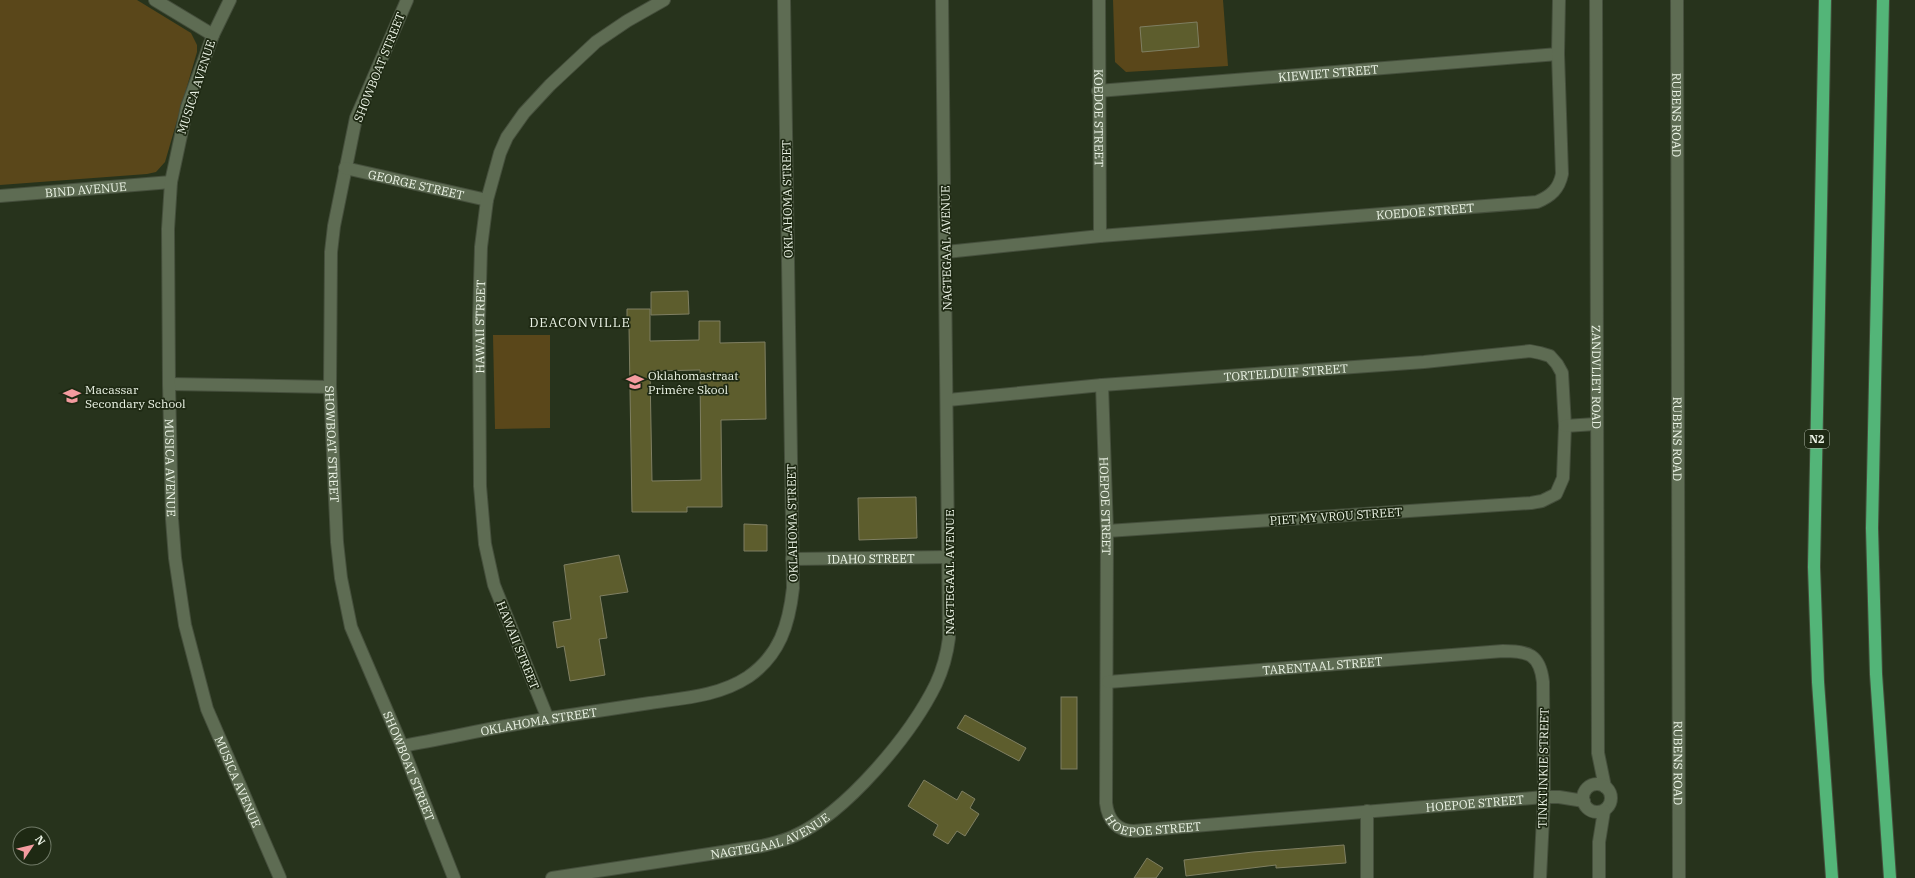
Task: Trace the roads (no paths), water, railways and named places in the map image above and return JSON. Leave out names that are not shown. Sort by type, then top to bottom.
[{"type":"highway","name":"N2","points":[[1825,0],[1814,567],[1818,682],[1832,878]]},
{"type":"highway","points":[[1883,0],[1872,528],[1876,674],[1890,878]]},
{"type":"street","points":[[155,0],[213,35]]},
{"type":"street","name":"MUSICA AVENUE","points":[[230,0],[213,35],[187,107],[170,182],[168,229],[169,384],[175,558],[185,625],[207,709],[280,878]]},
{"type":"street","name":"SHOWBOAT STREET","points":[[407,0],[356,118],[334,226],[331,252],[330,387],[337,542],[346,607],[354,634],[402,746],[454,878]]},
{"type":"street","name":"HAWAII STREET","points":[[548,719],[494,585],[488,565],[484,538],[480,486],[479,320],[481,247],[487,200],[500,153],[507,137],[524,113],[590,47],[627,20],[664,0]]},
{"type":"street","name":"OKLAHOMA STREET","points":[[402,746],[548,719],[710,694],[737,684],[750,676],[771,655],[786,628],[790,612],[792,559],[784,0]]},
{"type":"street","name":"NAGTEGAAL AVENUE","points":[[552,878],[774,843],[795,836],[816,823],[834,809],[864,782],[911,725],[936,683],[946,658],[949,638],[948,400],[942,0]]},
{"type":"street","name":"KOEDOE STREET","points":[[1099,0],[1098,91],[1100,236]]},
{"type":"street","name":"KOEDOE STREET","points":[[946,252],[1100,236],[1537,202],[1551,195],[1555,190],[1562,174],[1558,54],[1559,0]]},
{"type":"street","name":"ZANDVLIET ROAD","points":[[1596,0],[1598,753],[1605,787]]},
{"type":"street","name":"RUBENS ROAD","points":[[1677,0],[1679,878]]},
{"type":"street","name":"KIEWIET STREET","points":[[1098,91],[1558,54]]},
{"type":"street","name":"GEORGE STREET","points":[[345,168],[487,200]]},
{"type":"street","name":"BIND AVENUE","points":[[0,196],[170,182]]},
{"type":"street","name":"TORTELDUIF STREET","points":[[948,400],[1102,385],[1424,362],[1530,351],[1550,356],[1562,373],[1565,426],[1563,478],[1559,487]]},
{"type":"street","points":[[169,384],[330,387]]},
{"type":"street","name":"HOEPOE STREET","points":[[1102,385],[1107,531],[1107,810],[1109,818],[1120,829],[1134,831],[1544,797],[1587,798]]},
{"type":"street","points":[[1565,426],[1596,424]]},
{"type":"street","name":"PIET MY VROU STREET","points":[[1107,531],[1531,503],[1556,494],[1559,487]]},
{"type":"street","name":"IDAHO STREET","points":[[792,559],[949,557]]},
{"type":"street","name":"TARENTAAL STREET","points":[[1108,682],[1503,651],[1524,653],[1536,659]]},
{"type":"street","name":"TINKTINKIE STREET","points":[[1536,659],[1542,672],[1543,682],[1544,797],[1540,878]]},
{"type":"street","name":"ZANDVLIET ROAD","points":[[1598,753],[1587,798],[1599,842]]},
{"type":"street","points":[[1600,785],[1605,787],[1611,796],[1608,807],[1604,811],[1596,812],[1587,798],[1600,785]]},
{"type":"street","points":[[1367,811],[1367,878]]},
{"type":"street","name":"ZANDVLIET ROAD","points":[[1599,878],[1599,842],[1604,811]]},
{"type":"place","name":"Oklahomastraat Primêre Skool","points":[[635,382]]},
{"type":"place","name":"Macassar Secondary School","points":[[72,396]]},
{"type":"district","name":"DEACONVILLE","points":[[580,322]]}]
